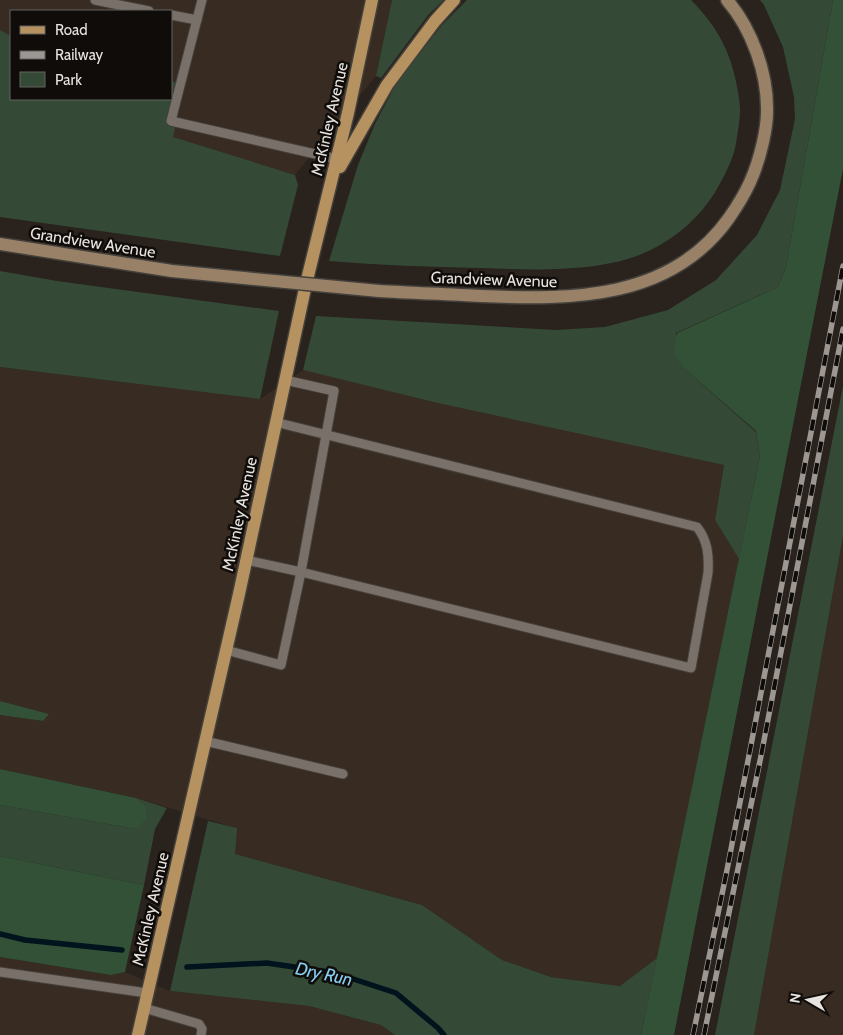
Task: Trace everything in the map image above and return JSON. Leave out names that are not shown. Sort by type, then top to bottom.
[{"type":"main road","name":"McKinley Avenue","points":[[138,1035],[226,650],[275,422],[337,159],[372,0]]},
{"type":"main road","points":[[331,183],[387,85],[454,0]]},
{"type":"main road","name":"Grandview Avenue","points":[[0,244],[172,271],[379,291],[563,298],[600,293],[640,283],[662,275],[685,262],[705,247],[725,224],[749,188],[759,160],[767,112],[764,80],[758,54],[735,9],[727,0]]},
{"type":"lane","points":[[95,0],[144,10]]},
{"type":"lane","points":[[202,0],[171,120],[337,159]]},
{"type":"lane","points":[[172,15],[197,20]]},
{"type":"lane","points":[[226,650],[281,665],[301,572],[334,391],[285,380]]},
{"type":"lane","points":[[246,560],[690,668],[708,573],[709,557],[702,533],[697,527],[275,422]]},
{"type":"lane","points":[[205,741],[343,774]]},
{"type":"lane","points":[[0,972],[147,993]]},
{"type":"lane","points":[[144,1008],[199,1024],[202,1029],[201,1035]]},
{"type":"shaded area","points":[[0,0],[392,0],[376,76],[295,175],[172,137],[184,84],[172,81],[172,10],[10,10],[10,35],[0,30]]},
{"type":"shaded area","points":[[0,367],[260,399],[303,370],[724,465],[715,520],[739,559],[657,958],[620,986],[551,977],[502,960],[422,905],[234,854],[236,828],[136,798],[0,769],[0,715],[43,721],[48,714],[0,701]]},
{"type":"shaded area","points":[[843,536],[843,1035],[754,1035]]},
{"type":"shaded area","points":[[0,957],[110,975],[125,972],[170,991],[309,1006],[381,1025],[395,1035],[0,1035]]},
{"type":"green space","points":[[392,0],[444,0],[429,14],[381,78],[376,76]]},
{"type":"green space","points":[[467,0],[691,0],[709,20],[728,53],[739,97],[740,111],[736,144],[730,164],[710,200],[694,219],[666,242],[644,253],[606,264],[585,267],[520,269],[404,266],[329,261],[358,165],[375,124],[397,82],[442,25]]},
{"type":"green space","points":[[760,0],[833,0],[786,267],[778,287],[676,333],[687,371],[756,432],[760,456],[739,559],[715,520],[724,465],[438,403],[303,370],[316,316],[556,330],[605,327],[668,310],[716,280],[757,235],[780,190],[795,119],[794,97],[783,47]]},
{"type":"green space","points":[[833,0],[843,0],[843,169],[674,1035],[641,1035],[760,456],[756,431],[687,371],[674,353],[677,333],[778,287],[786,267]]},
{"type":"green space","points":[[0,30],[10,35],[10,100],[172,100],[172,81],[184,84],[173,137],[295,175],[298,185],[280,256],[0,217]]},
{"type":"green space","points":[[0,271],[57,281],[279,311],[260,399],[0,367]]},
{"type":"green space","points":[[843,386],[843,536],[754,1035],[715,1035]]},
{"type":"green space","points":[[0,701],[49,714],[43,721],[0,715]]},
{"type":"green space","points":[[0,769],[136,798],[146,806],[146,819],[136,829],[0,805]]},
{"type":"green space","points":[[136,798],[167,808],[155,829],[144,885],[0,856],[0,805],[136,829],[146,806]]},
{"type":"green space","points":[[208,821],[237,828],[235,854],[422,905],[502,960],[551,977],[620,986],[657,958],[641,1035],[395,1035],[381,1025],[309,1006],[170,991]]},
{"type":"green space","points":[[0,856],[144,885],[125,972],[111,975],[0,957]]},
{"type":"waterway","name":"Dry Run","points":[[0,934],[25,940],[122,950]]},
{"type":"waterway","name":"Dry Run","points":[[187,967],[267,963],[335,973],[396,993],[444,1035]]},
{"type":"railway","points":[[693,1035],[727,870],[843,266]]},
{"type":"railway","points":[[704,1035],[761,756],[843,329]]}]
